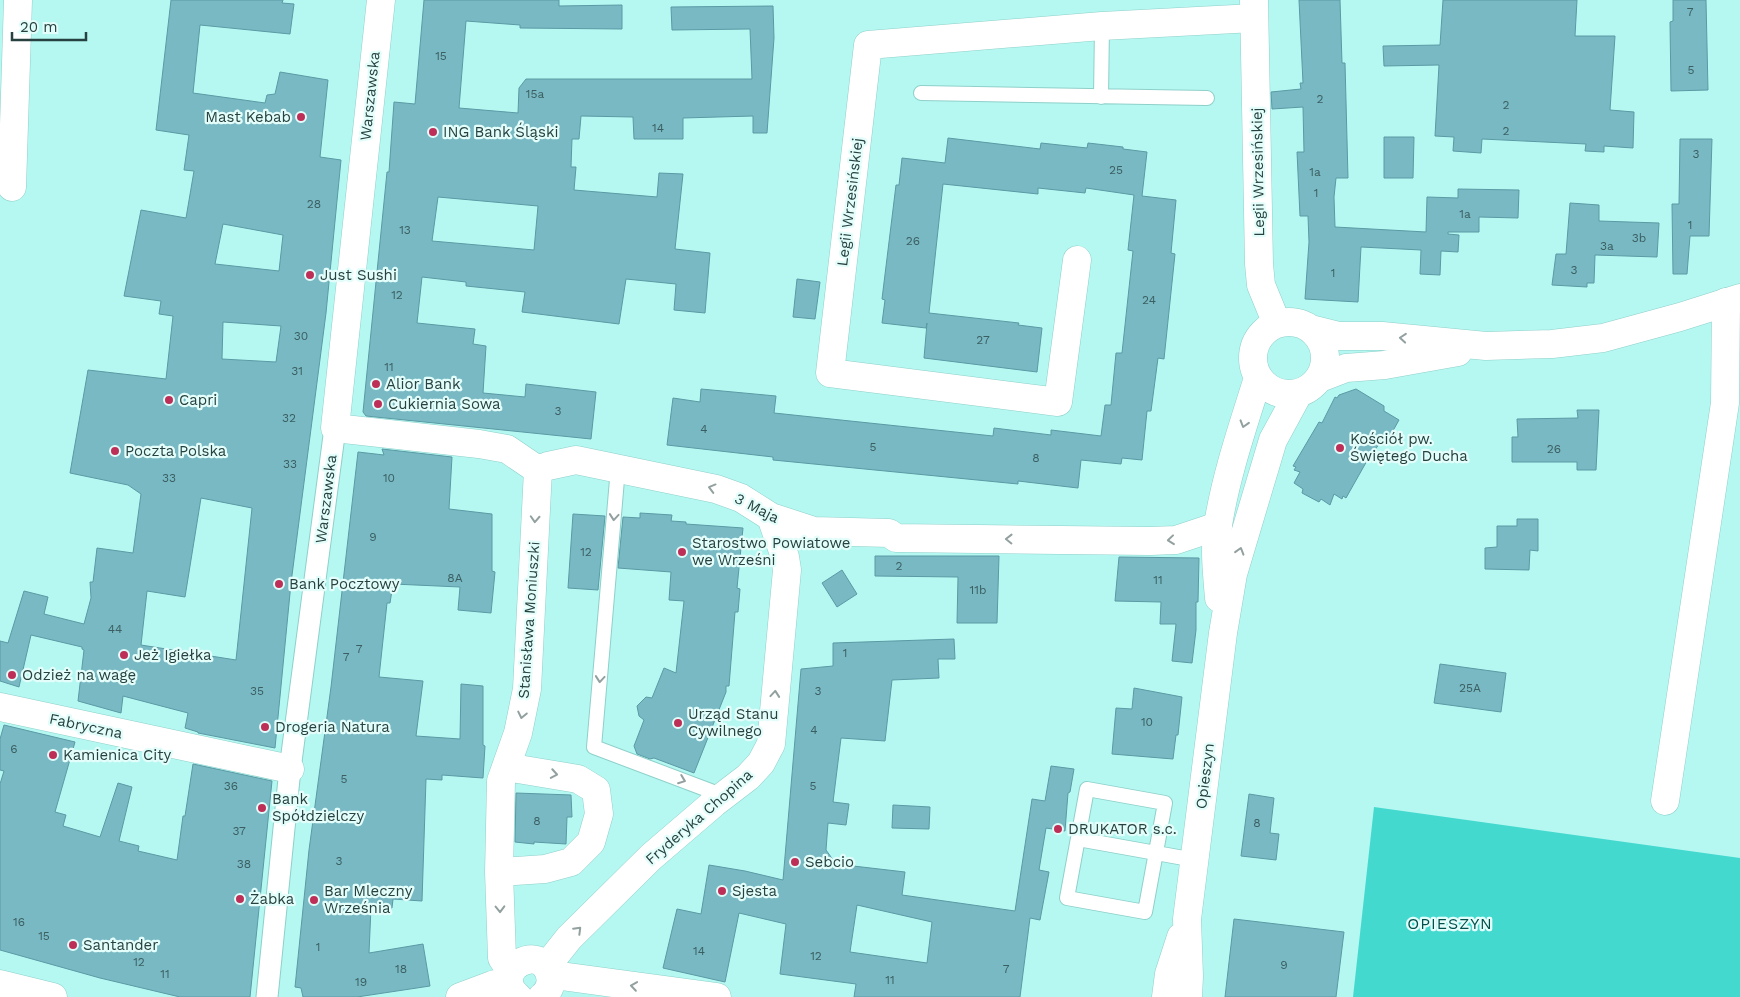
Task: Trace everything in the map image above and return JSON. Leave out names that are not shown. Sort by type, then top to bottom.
[{"type":"street","points":[[12,187],[18,0]]},
{"type":"street","name":"Warszawska","points":[[267,997],[290,769],[335,428],[381,0]]},
{"type":"street","name":"Legii Wrzesińskiej","points":[[1077,260],[1058,402],[830,373],[868,45],[1102,26],[1254,9],[1259,264],[1261,285],[1276,324]]},
{"type":"street","points":[[1486,346],[1431,358],[1385,365],[1346,368],[1320,378],[1307,390],[1289,395],[1271,390],[1258,378],[1254,369],[1253,350],[1262,334],[1276,324],[1294,322],[1311,329],[1340,336],[1382,336],[1486,346],[1552,344],[1603,338],[1733,300],[1725,404],[1665,802]]},
{"type":"street","points":[[1311,329],[1322,343],[1325,351],[1326,360],[1320,378]]},
{"type":"street","name":"Opieszyn","points":[[1223,633],[1216,571],[1218,526],[1236,448],[1258,378]]},
{"type":"street","name":"Opieszyn","points":[[1188,997],[1187,918],[1223,633],[1233,574],[1273,440],[1298,394]]},
{"type":"street","points":[[335,428],[479,444],[507,449],[538,470]]},
{"type":"street","name":"3 Maja","points":[[538,470],[576,460],[716,489],[741,498],[771,517],[814,531],[889,533],[896,538],[1150,541],[1176,540],[1218,526]]},
{"type":"street","name":"Stanisława Moniuszki","points":[[512,983],[502,958],[499,872],[501,781],[518,733],[527,689],[538,470]]},
{"type":"street","name":"Fryderyka Chopina","points":[[546,980],[569,938],[651,857],[748,777],[761,763],[771,744],[787,570],[782,547],[771,517]]},
{"type":"street","name":"Fabryczna","points":[[0,707],[290,769]]},
{"type":"street","points":[[499,872],[545,869],[571,862],[591,842],[599,814],[596,790],[578,779],[506,767]]},
{"type":"street","name":"Opieszyn","points":[[1166,997],[1169,974],[1187,918]]},
{"type":"street","points":[[460,997],[492,985],[512,983],[518,963],[528,959],[538,961],[546,980],[560,976],[717,997]]},
{"type":"street","points":[[0,984],[53,997]]},
{"type":"lane","points":[[1101,96],[1102,26]]},
{"type":"lane","points":[[921,93],[1208,98]]},
{"type":"lane","points":[[618,468],[594,747],[724,796]]},
{"type":"lane","points":[[1087,789],[1165,803],[1155,853],[1145,912],[1067,898],[1087,789]]},
{"type":"lane","points":[[1078,839],[1195,860]]},
{"type":"shaded area","points":[[1374,807],[1740,858],[1740,997],[1353,997]]},
{"type":"building","points":[[171,0],[283,0],[282,3],[294,4],[290,34],[200,25],[193,93],[265,103],[267,95],[275,94],[280,72],[328,80],[320,157],[341,160],[326,313],[291,583],[275,748],[198,733],[185,728],[188,713],[123,696],[121,713],[78,701],[84,650],[82,647],[31,635],[19,687],[0,681],[0,641],[8,643],[24,591],[48,597],[44,614],[84,624],[91,598],[90,582],[93,582],[97,548],[133,553],[141,494],[128,485],[70,473],[88,370],[166,379],[173,316],[159,314],[161,301],[124,296],[141,210],[186,218],[194,171],[184,170],[189,135],[156,130]],"holes":[[[223,224],[283,235],[279,271],[215,264]],[[223,322],[281,326],[276,362],[222,359]],[[201,498],[252,508],[236,660],[141,645],[147,591],[185,597]]]},
{"type":"building","points":[[424,0],[559,0],[559,6],[622,5],[622,29],[520,28],[520,25],[466,21],[459,108],[518,113],[519,88],[526,79],[752,79],[750,29],[672,30],[671,7],[773,6],[774,38],[767,133],[753,133],[753,116],[683,118],[683,139],[634,139],[633,117],[581,116],[579,139],[572,139],[571,167],[576,167],[574,190],[657,197],[659,173],[683,174],[675,249],[710,253],[705,313],[674,310],[676,284],[626,279],[619,324],[522,312],[525,292],[466,286],[466,282],[422,277],[417,323],[475,329],[473,344],[486,346],[483,393],[525,397],[526,384],[596,392],[591,439],[366,416],[363,412],[387,172],[389,172],[394,102],[415,104]],"holes":[[[438,197],[538,206],[534,250],[432,241]]]},
{"type":"building","points":[[1299,0],[1340,0],[1342,63],[1345,63],[1348,178],[1336,178],[1334,197],[1335,227],[1426,232],[1427,197],[1458,198],[1458,189],[1519,190],[1518,218],[1479,217],[1479,232],[1448,232],[1448,234],[1459,235],[1458,252],[1441,251],[1440,275],[1420,274],[1421,250],[1361,247],[1358,302],[1305,299],[1309,242],[1308,216],[1300,216],[1297,152],[1304,152],[1303,107],[1272,109],[1271,92],[1301,89],[1300,83],[1303,83]]},
{"type":"building","points":[[1443,0],[1577,0],[1575,36],[1615,36],[1610,110],[1634,112],[1633,148],[1604,146],[1604,152],[1585,151],[1586,144],[1482,139],[1481,153],[1453,151],[1454,137],[1435,136],[1439,65],[1384,66],[1383,46],[1440,45]]},
{"type":"building","points":[[1673,0],[1706,0],[1708,90],[1671,91],[1670,22],[1673,21]]},
{"type":"building","points":[[1384,137],[1414,137],[1413,178],[1384,178]]},
{"type":"building","points":[[948,138],[1040,149],[1041,143],[1087,148],[1088,143],[1147,152],[1142,196],[1176,200],[1171,253],[1175,254],[1164,359],[1158,358],[1151,411],[1147,411],[1142,460],[1122,458],[1121,464],[1081,460],[1078,488],[1018,481],[1018,484],[773,460],[773,457],[667,445],[673,398],[700,402],[701,389],[776,396],[774,413],[993,436],[994,428],[1051,435],[1051,430],[1101,436],[1105,405],[1111,405],[1116,353],[1122,353],[1133,251],[1128,250],[1134,195],[1086,188],[1085,193],[1038,188],[1038,194],[943,184],[929,313],[1019,323],[1018,325],[1042,328],[1037,372],[924,358],[927,323],[926,328],[882,323],[885,300],[882,299],[896,185],[899,185],[902,158],[945,163]]},
{"type":"building","points":[[1680,139],[1712,139],[1709,236],[1690,236],[1687,274],[1673,274],[1672,204],[1679,204]]},
{"type":"building","points":[[1570,203],[1599,205],[1599,221],[1659,223],[1657,257],[1595,255],[1594,283],[1587,283],[1587,287],[1552,285],[1556,254],[1566,254]]},
{"type":"building","points":[[797,279],[820,282],[815,319],[793,317]]},
{"type":"building","name":"Kościół pw. Świętego Ducha","points":[[1356,389],[1384,406],[1384,411],[1399,420],[1385,445],[1380,443],[1368,459],[1346,498],[1343,496],[1342,499],[1334,494],[1330,505],[1321,499],[1319,502],[1302,493],[1303,489],[1294,483],[1300,472],[1294,470],[1296,467],[1293,466],[1319,422],[1322,423],[1335,397],[1337,398],[1339,395]]},
{"type":"building","points":[[1577,410],[1599,410],[1596,470],[1577,470],[1577,462],[1512,462],[1512,437],[1518,437],[1517,419],[1578,418]]},
{"type":"building","points":[[382,449],[452,457],[449,509],[492,514],[492,571],[495,572],[491,613],[458,610],[460,587],[393,584],[390,603],[387,603],[379,677],[423,681],[416,736],[460,739],[461,684],[483,686],[483,745],[485,746],[483,778],[442,775],[442,780],[426,779],[422,901],[393,899],[392,908],[371,907],[369,953],[423,944],[430,986],[357,997],[303,997],[301,988],[295,987],[309,850],[331,687],[358,452],[384,455]]},
{"type":"building","points":[[640,513],[672,515],[671,521],[686,522],[686,524],[743,528],[737,588],[740,589],[738,612],[735,612],[729,686],[726,686],[726,692],[694,773],[654,758],[650,759],[637,754],[634,746],[644,720],[639,716],[637,706],[646,697],[652,698],[664,668],[676,673],[684,601],[669,600],[671,572],[618,568],[623,517],[640,518]]},
{"type":"building","points":[[573,514],[605,516],[598,590],[568,588]]},
{"type":"building","points":[[1517,519],[1538,519],[1538,551],[1530,550],[1529,570],[1485,569],[1485,548],[1497,547],[1497,526],[1517,526]]},
{"type":"building","points":[[875,556],[999,556],[997,623],[957,623],[958,577],[875,576]]},
{"type":"building","points":[[1119,557],[1199,558],[1198,602],[1196,602],[1196,630],[1192,663],[1172,661],[1176,624],[1160,624],[1161,602],[1115,601]]},
{"type":"building","points":[[842,570],[857,594],[837,607],[822,583]]},
{"type":"building","points":[[954,639],[955,659],[938,659],[939,678],[892,680],[885,741],[841,738],[833,802],[849,804],[846,825],[828,823],[826,850],[836,864],[905,872],[902,895],[1015,911],[1032,799],[1045,801],[1051,766],[1074,769],[1070,792],[1068,793],[1065,831],[1046,828],[1039,870],[1049,872],[1040,920],[1030,918],[1020,997],[854,997],[856,984],[780,974],[786,924],[739,913],[725,982],[663,968],[677,909],[701,914],[709,865],[783,880],[801,669],[833,666],[833,643]],"holes":[[[857,905],[932,922],[927,963],[850,952]]]},
{"type":"building","points":[[1440,664],[1506,673],[1501,712],[1434,703]]},
{"type":"building","points":[[1134,688],[1182,697],[1178,735],[1176,735],[1173,759],[1112,754],[1116,708],[1132,709]]},
{"type":"building","points":[[4,725],[75,742],[55,812],[66,815],[63,826],[100,837],[118,783],[132,787],[119,841],[139,846],[138,851],[177,860],[193,764],[272,781],[250,997],[180,997],[100,978],[0,950],[0,784],[4,771],[0,770],[0,739]]},
{"type":"building","points":[[516,793],[571,795],[572,817],[567,817],[566,844],[515,842]]},
{"type":"building","points":[[1249,794],[1274,798],[1270,833],[1279,834],[1276,860],[1241,856]]},
{"type":"building","points":[[893,805],[930,807],[929,829],[892,828]]},
{"type":"building","points":[[1234,919],[1344,932],[1336,997],[1225,997]]},
{"type":"place","name":"Mast Kebab","points":[[301,117]]},
{"type":"place","name":"ING Bank Śląski","points":[[433,132]]},
{"type":"place","name":"Just Sushi","points":[[310,275]]},
{"type":"place","name":"Alior Bank","points":[[376,384]]},
{"type":"place","name":"Capri","points":[[169,400]]},
{"type":"place","name":"Cukiernia Sowa","points":[[378,404]]},
{"type":"place","name":"Kościół pw. Świętego Ducha","points":[[1340,448]]},
{"type":"place","name":"Poczta Polska","points":[[115,451]]},
{"type":"place","name":"Starostwo Powiatowe we Wrześni","points":[[682,552]]},
{"type":"place","name":"Bank Pocztowy","points":[[279,584]]},
{"type":"place","name":"Jeż Igiełka","points":[[124,655]]},
{"type":"place","name":"Odzież na wagę","points":[[12,675]]},
{"type":"place","name":"Urząd Stanu Cywilnego","points":[[678,723]]},
{"type":"place","name":"Drogeria Natura","points":[[265,727]]},
{"type":"place","name":"Kamienica City","points":[[53,755]]},
{"type":"place","name":"Bank Spółdzielczy","points":[[262,808]]},
{"type":"place","name":"DRUKATOR s.c.","points":[[1058,829]]},
{"type":"place","name":"Sebcio","points":[[795,862]]},
{"type":"place","name":"Sjesta","points":[[722,891]]},
{"type":"place","name":"Żabka","points":[[240,899]]},
{"type":"place","name":"Bar Mleczny Września","points":[[314,900]]},
{"type":"place","name":"Santander","points":[[73,945]]},
{"type":"district","name":"OPIESZYN","points":[[1450,923]]}]
